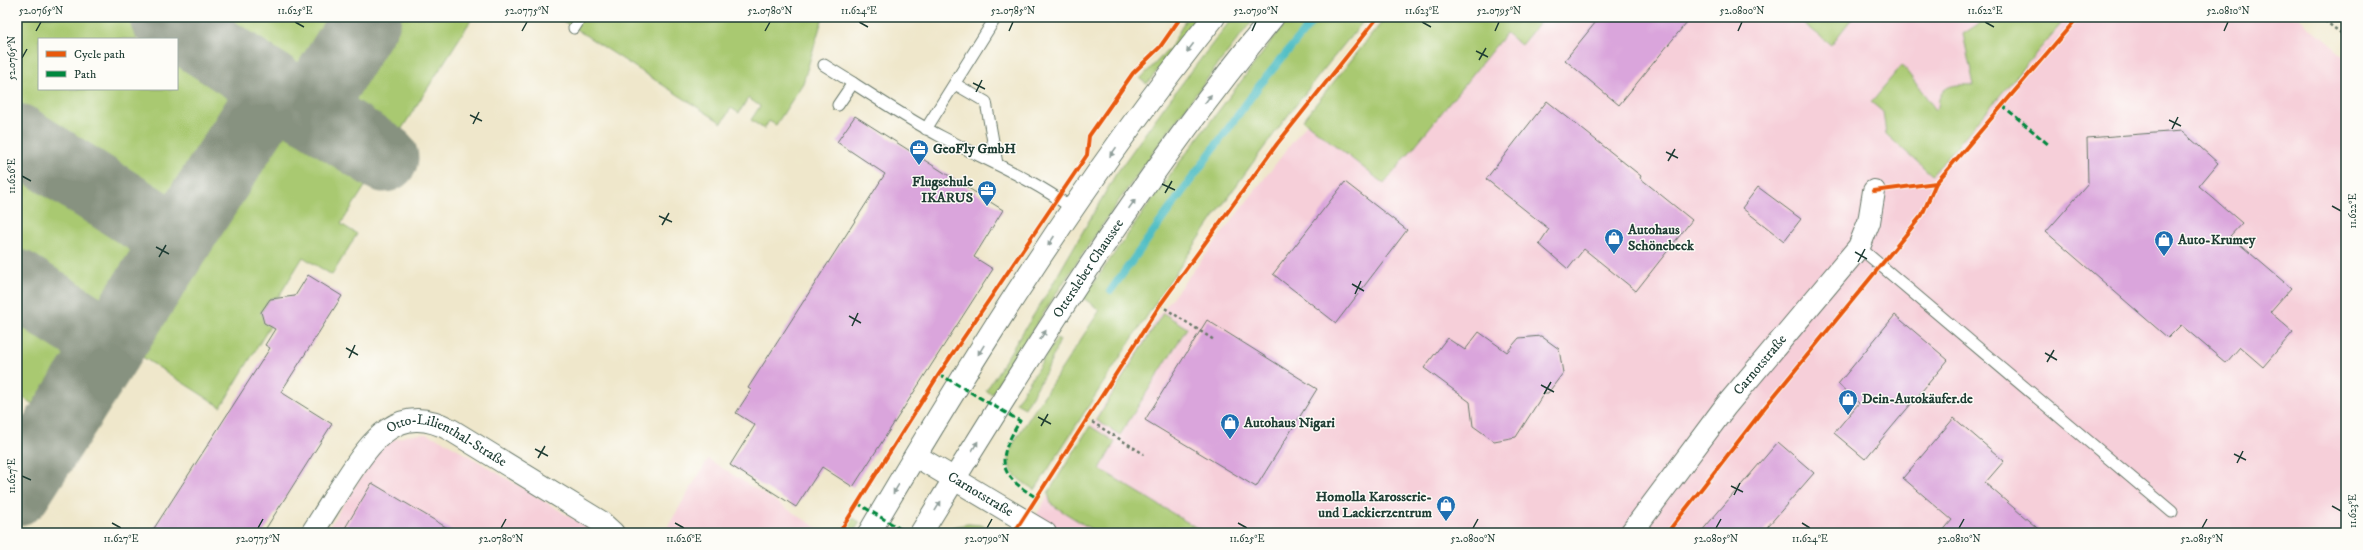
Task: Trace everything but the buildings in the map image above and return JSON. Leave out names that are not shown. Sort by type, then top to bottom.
[{"type":"main road","points":[[869,533],[1004,314],[1073,209],[1136,119],[1214,17]]},
{"type":"main road","name":"Ottersleber Chaussee","points":[[921,533],[1042,336],[1136,198],[1214,91],[1273,17]]},
{"type":"main road","name":"Carnotstraße","points":[[1632,533],[1725,407],[1859,247],[1869,222],[1874,191]]},
{"type":"main road","name":"Otto-Lilienthal-Straße","points":[[312,533],[364,452],[376,437],[396,425],[408,422],[423,421],[440,424],[451,430],[601,522],[613,533]]},
{"type":"main road","name":"Carnotstraße","points":[[916,456],[1045,533]]},
{"type":"lane","points":[[574,28],[581,17]]},
{"type":"lane","points":[[926,129],[996,17]]},
{"type":"lane","points":[[824,65],[926,129],[998,164],[1057,197],[1073,209]]},
{"type":"lane","points":[[838,105],[853,83]]},
{"type":"lane","points":[[955,84],[986,102],[998,164]]},
{"type":"lane","points":[[1859,247],[2172,512]]},
{"type":"path","points":[[2320,17],[2346,37]]},
{"type":"path","points":[[1160,305],[1214,340]]},
{"type":"path","points":[[1087,419],[1144,454]]},
{"type":"shaded area","points":[[1389,17],[2298,17],[2346,58],[2346,533],[1025,533],[1159,315]]},
{"type":"shaded area","points":[[426,434],[444,441],[597,533],[325,533],[377,452],[393,440],[409,435]]},
{"type":"shaded area","points":[[708,459],[824,532],[824,533],[664,533]]},
{"type":"green space","points":[[22,17],[129,17],[161,38],[38,38],[38,90],[178,90],[178,49],[247,93],[170,214],[17,116],[17,25]]},
{"type":"green space","points":[[204,17],[473,17],[394,141]]},
{"type":"green space","points":[[557,17],[823,17],[803,83],[776,125],[769,121],[764,129],[751,120],[760,106],[748,98],[739,113],[731,108],[722,123]]},
{"type":"green space","points":[[1187,17],[1198,17],[1147,84],[1140,79],[1171,47]]},
{"type":"green space","points":[[1233,17],[1255,17],[1185,108],[1118,202],[1054,297],[992,394],[986,391],[1048,292],[1116,174],[1167,103]]},
{"type":"green space","points":[[1290,17],[1367,17],[1321,73],[1234,189],[1152,308],[1035,490],[1020,480],[1011,470],[1009,458],[1011,450],[1015,440],[1100,310],[1083,298],[1166,180]]},
{"type":"green space","points":[[1386,17],[1544,17],[1521,45],[1506,33],[1384,184],[1303,120]]},
{"type":"green space","points":[[1796,17],[1853,17],[1831,45]]},
{"type":"green space","points":[[1989,17],[2067,17],[1932,175],[1886,134],[1883,112],[1871,102],[1902,65],[1936,110],[1941,94],[1949,87],[1974,85],[1963,34]]},
{"type":"green space","points":[[281,115],[373,174],[341,224],[357,234],[332,275],[303,257],[279,296],[270,299],[261,312],[270,326],[221,407],[130,349]]},
{"type":"green space","points":[[17,163],[150,248],[106,317],[17,260]]},
{"type":"green space","points":[[17,306],[85,349],[45,412],[17,394]]},
{"type":"green space","points":[[1163,313],[1187,328],[1120,435],[1096,420]]},
{"type":"green space","points":[[1057,338],[1060,340],[1047,370],[1025,408],[1016,403]]},
{"type":"green space","points":[[1090,426],[1115,442],[1100,469],[1205,533],[1097,533],[1051,504],[1048,493]]},
{"type":"green space","points":[[851,517],[860,522],[853,533],[841,533]]},
{"type":"green space","points":[[968,524],[980,525],[1003,531],[943,533],[952,527]]},
{"type":"waterway","points":[[1111,290],[1259,86],[1316,17]]},
{"type":"taxiway","points":[[164,17],[384,158]]},
{"type":"taxiway","points":[[309,110],[367,17]]},
{"type":"taxiway","points":[[17,491],[275,88]]},
{"type":"taxiway","points":[[17,138],[178,240]]},
{"type":"taxiway","points":[[17,284],[111,344]]},
{"type":"marked path","points":[[2002,105],[2049,145]]},
{"type":"marked path","points":[[939,374],[1020,421],[1007,446],[1004,456],[1004,465],[1014,481],[1037,498]]},
{"type":"marked path","points":[[857,503],[907,533]]},
{"type":"cycle path","points":[[839,533],[939,374],[1087,155],[1089,136],[1133,73],[1160,47],[1181,17]]},
{"type":"cycle path","points":[[1014,533],[1160,305],[1277,144],[1378,17]]},
{"type":"cycle path","points":[[1874,191],[1936,183],[2078,17]]},
{"type":"cycle path","points":[[1667,533],[1765,407],[1922,215],[1936,183]]},
{"type":"place","name":"GeoFly GmbH","points":[[919,166]]},
{"type":"place","name":"Flugschule IKARUS","points":[[987,207]]},
{"type":"place","name":"Autohaus Schönebeck","points":[[1614,255]]},
{"type":"place","name":"Auto-Krumey","points":[[2164,257]]},
{"type":"place","name":"Dein-Autokäufer.de","points":[[1848,416]]},
{"type":"place","name":"Autohaus Nigari","points":[[1230,440]]},
{"type":"place","name":"Homolla Karosserie- und Lackierzentrum","points":[[1446,522]]}]
